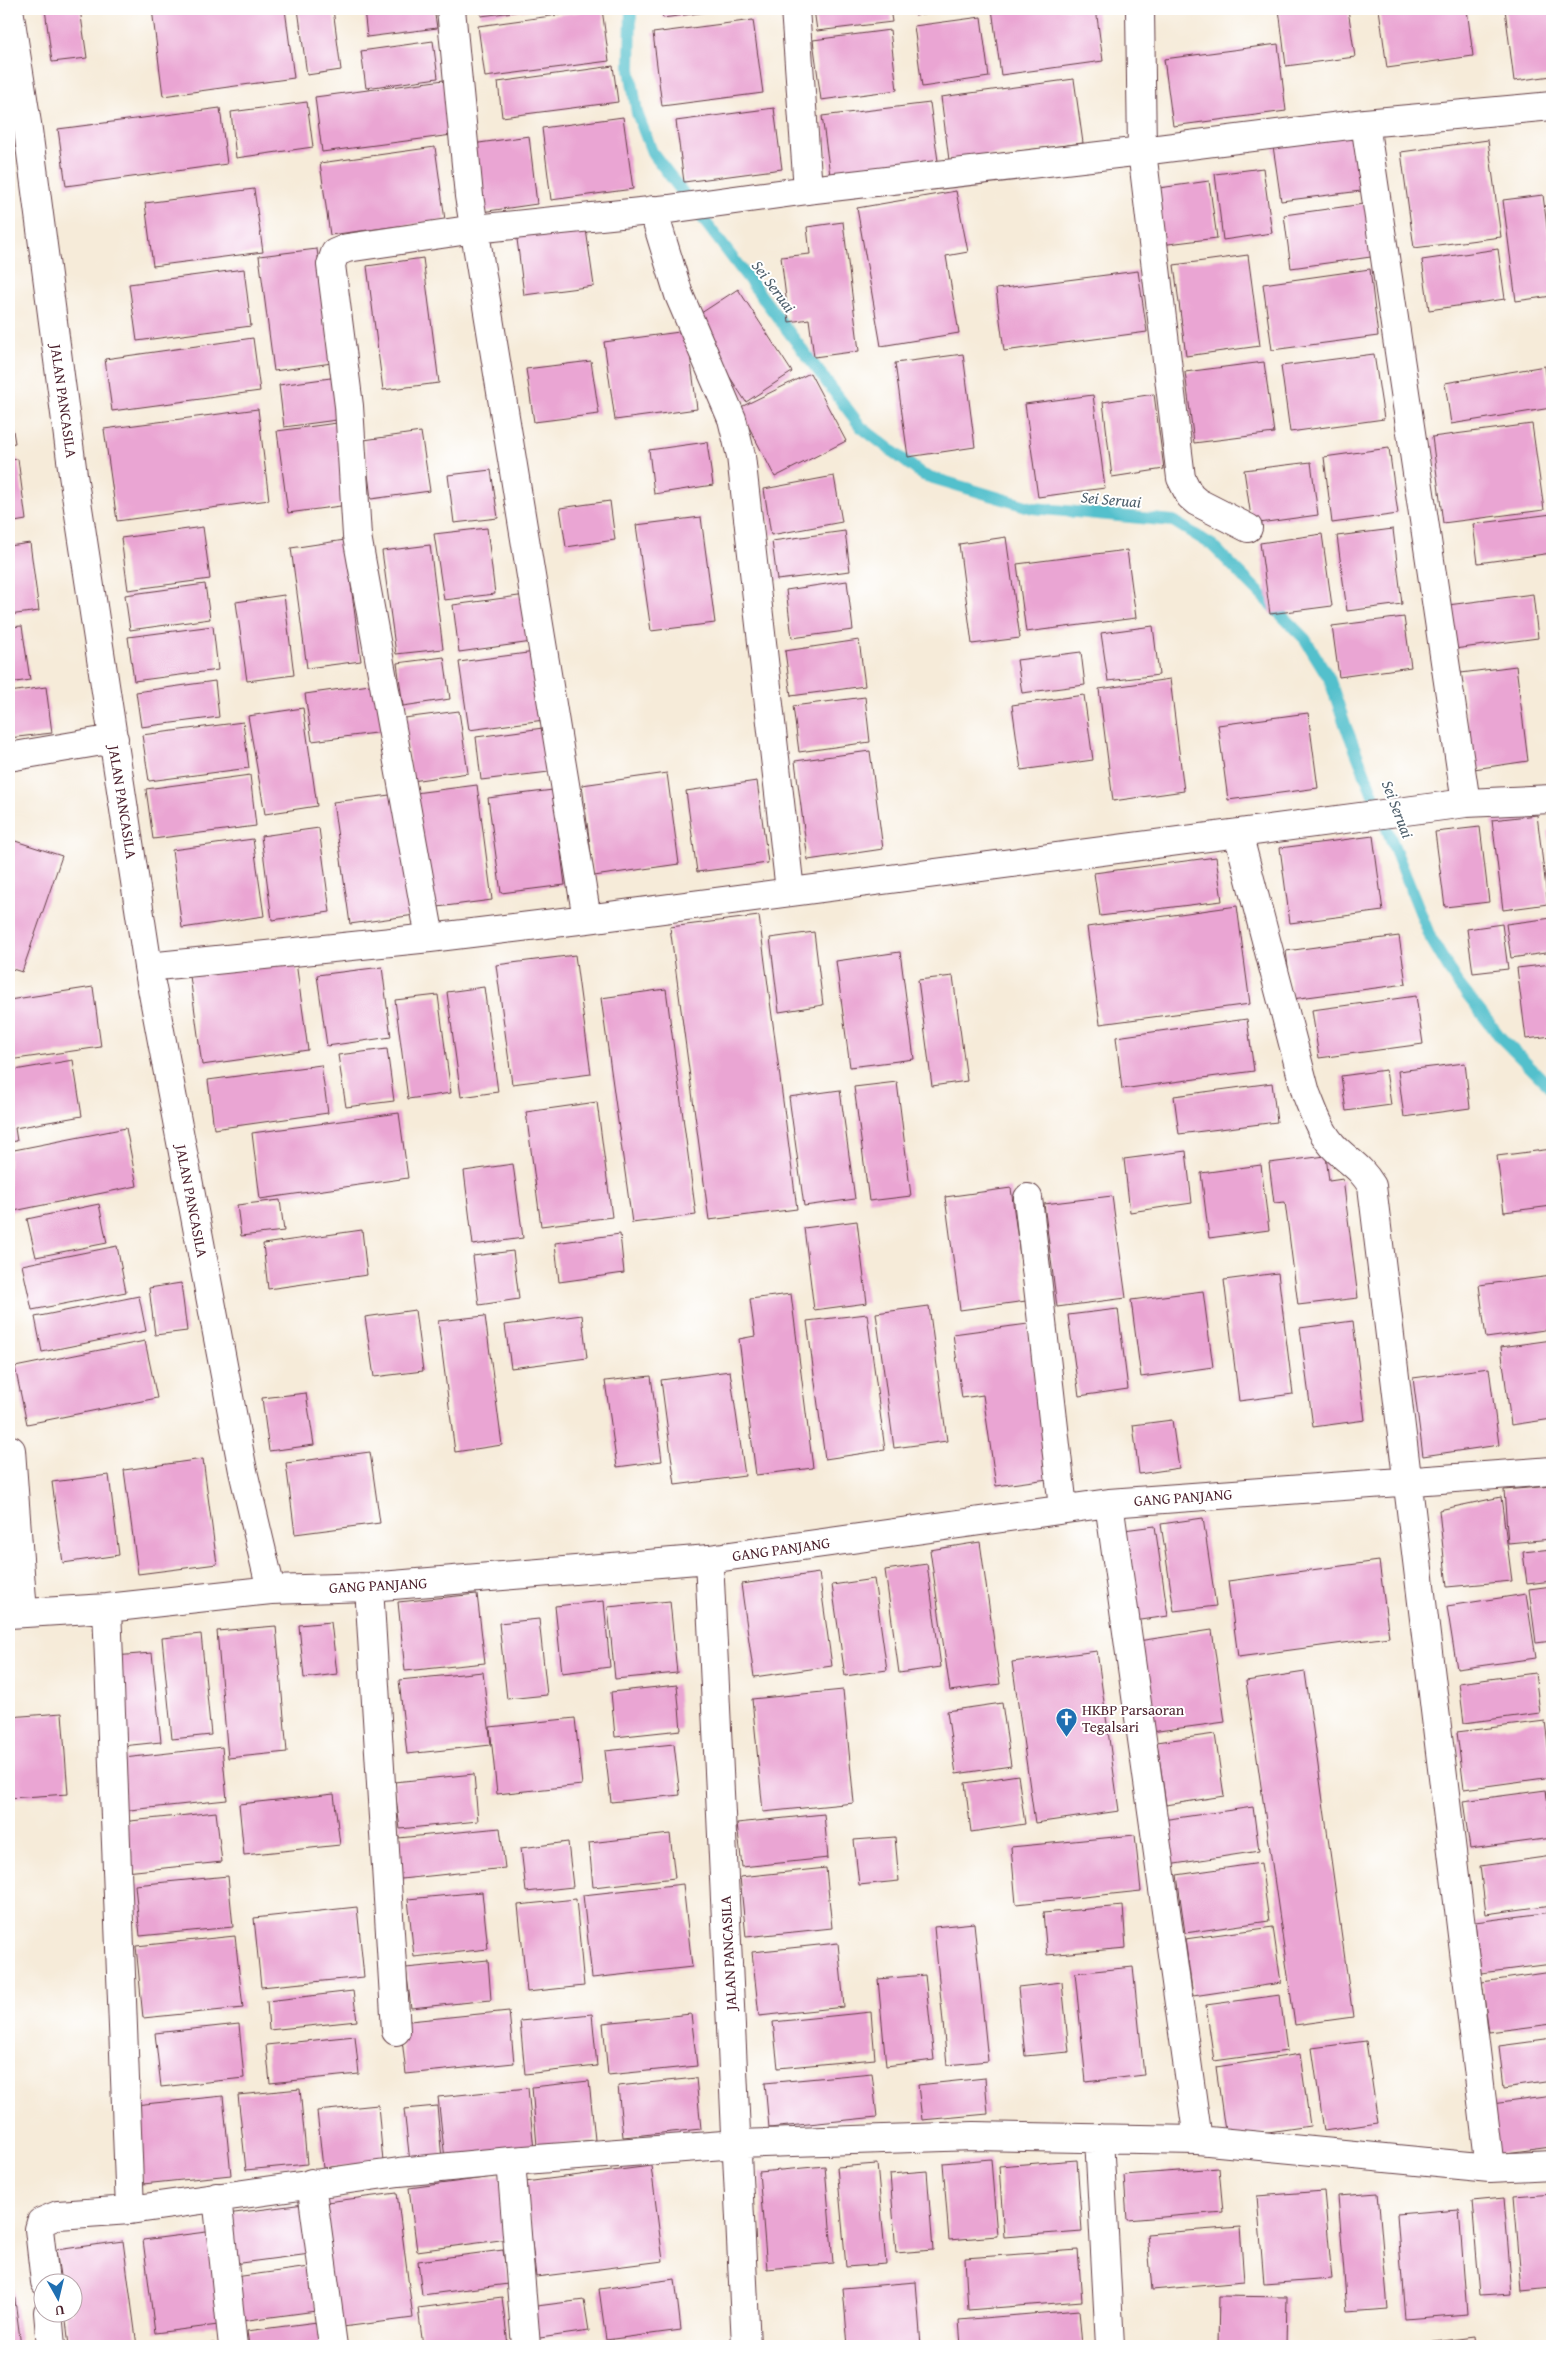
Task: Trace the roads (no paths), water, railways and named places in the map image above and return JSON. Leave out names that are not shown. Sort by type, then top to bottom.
[{"type":"street","name":"JALAN PANCASILA","points":[[9,9],[18,131],[74,475],[148,967],[243,1471],[271,1590]]},
{"type":"street","points":[[451,9],[469,196],[587,919]]},
{"type":"street","points":[[795,9],[808,190]]},
{"type":"street","points":[[1140,9],[1142,151],[1181,478],[1190,496],[1197,502],[1248,528]]},
{"type":"street","points":[[430,938],[356,536],[349,406],[331,264],[335,253],[347,248],[475,229],[661,209],[1366,123],[1552,106]]},
{"type":"street","points":[[1366,123],[1466,803]]},
{"type":"street","points":[[661,209],[680,295],[695,336],[717,380],[732,419],[741,456],[790,891]]},
{"type":"street","points":[[9,757],[114,740]]},
{"type":"street","points":[[148,967],[430,938],[587,919],[1466,803],[1552,799]]},
{"type":"street","points":[[1238,833],[1306,1093],[1320,1128],[1336,1149],[1362,1170],[1372,1186],[1490,2168]]},
{"type":"street","points":[[1028,1198],[1063,1508]]},
{"type":"street","points":[[11,1450],[16,1614]]},
{"type":"street","name":"GANG PANJANG","points":[[16,1614],[107,1608],[271,1590],[369,1587],[709,1559],[1063,1508],[1110,1503],[1408,1480],[1552,1472]]},
{"type":"street","points":[[1110,1503],[1198,2140]]},
{"type":"street","name":"JALAN PANCASILA","points":[[709,1559],[746,2346]]},
{"type":"street","points":[[369,1587],[396,2031]]},
{"type":"street","points":[[107,1608],[130,2210]]},
{"type":"street","points":[[44,2272],[39,2229],[41,2222],[58,2215],[130,2210],[311,2183],[511,2161],[737,2144],[974,2136],[1198,2140],[1490,2168],[1552,2165]]},
{"type":"street","points":[[1099,2138],[1110,2346]]},
{"type":"street","points":[[511,2161],[526,2346]]},
{"type":"street","points":[[311,2183],[333,2346]]},
{"type":"street","points":[[217,2197],[233,2346]]},
{"type":"street","points":[[49,2322],[51,2346]]},
{"type":"waterway","name":"Sei Seruai","points":[[631,9],[630,69],[637,113],[652,152],[861,427],[923,475],[1033,508],[1173,521],[1212,545],[1305,639],[1329,678],[1346,727],[1431,939],[1456,981],[1501,1038],[1552,1089]]},
{"type":"place","name":"HKBP Parsaoran Tegalsari","points":[[1066,1737]]}]
